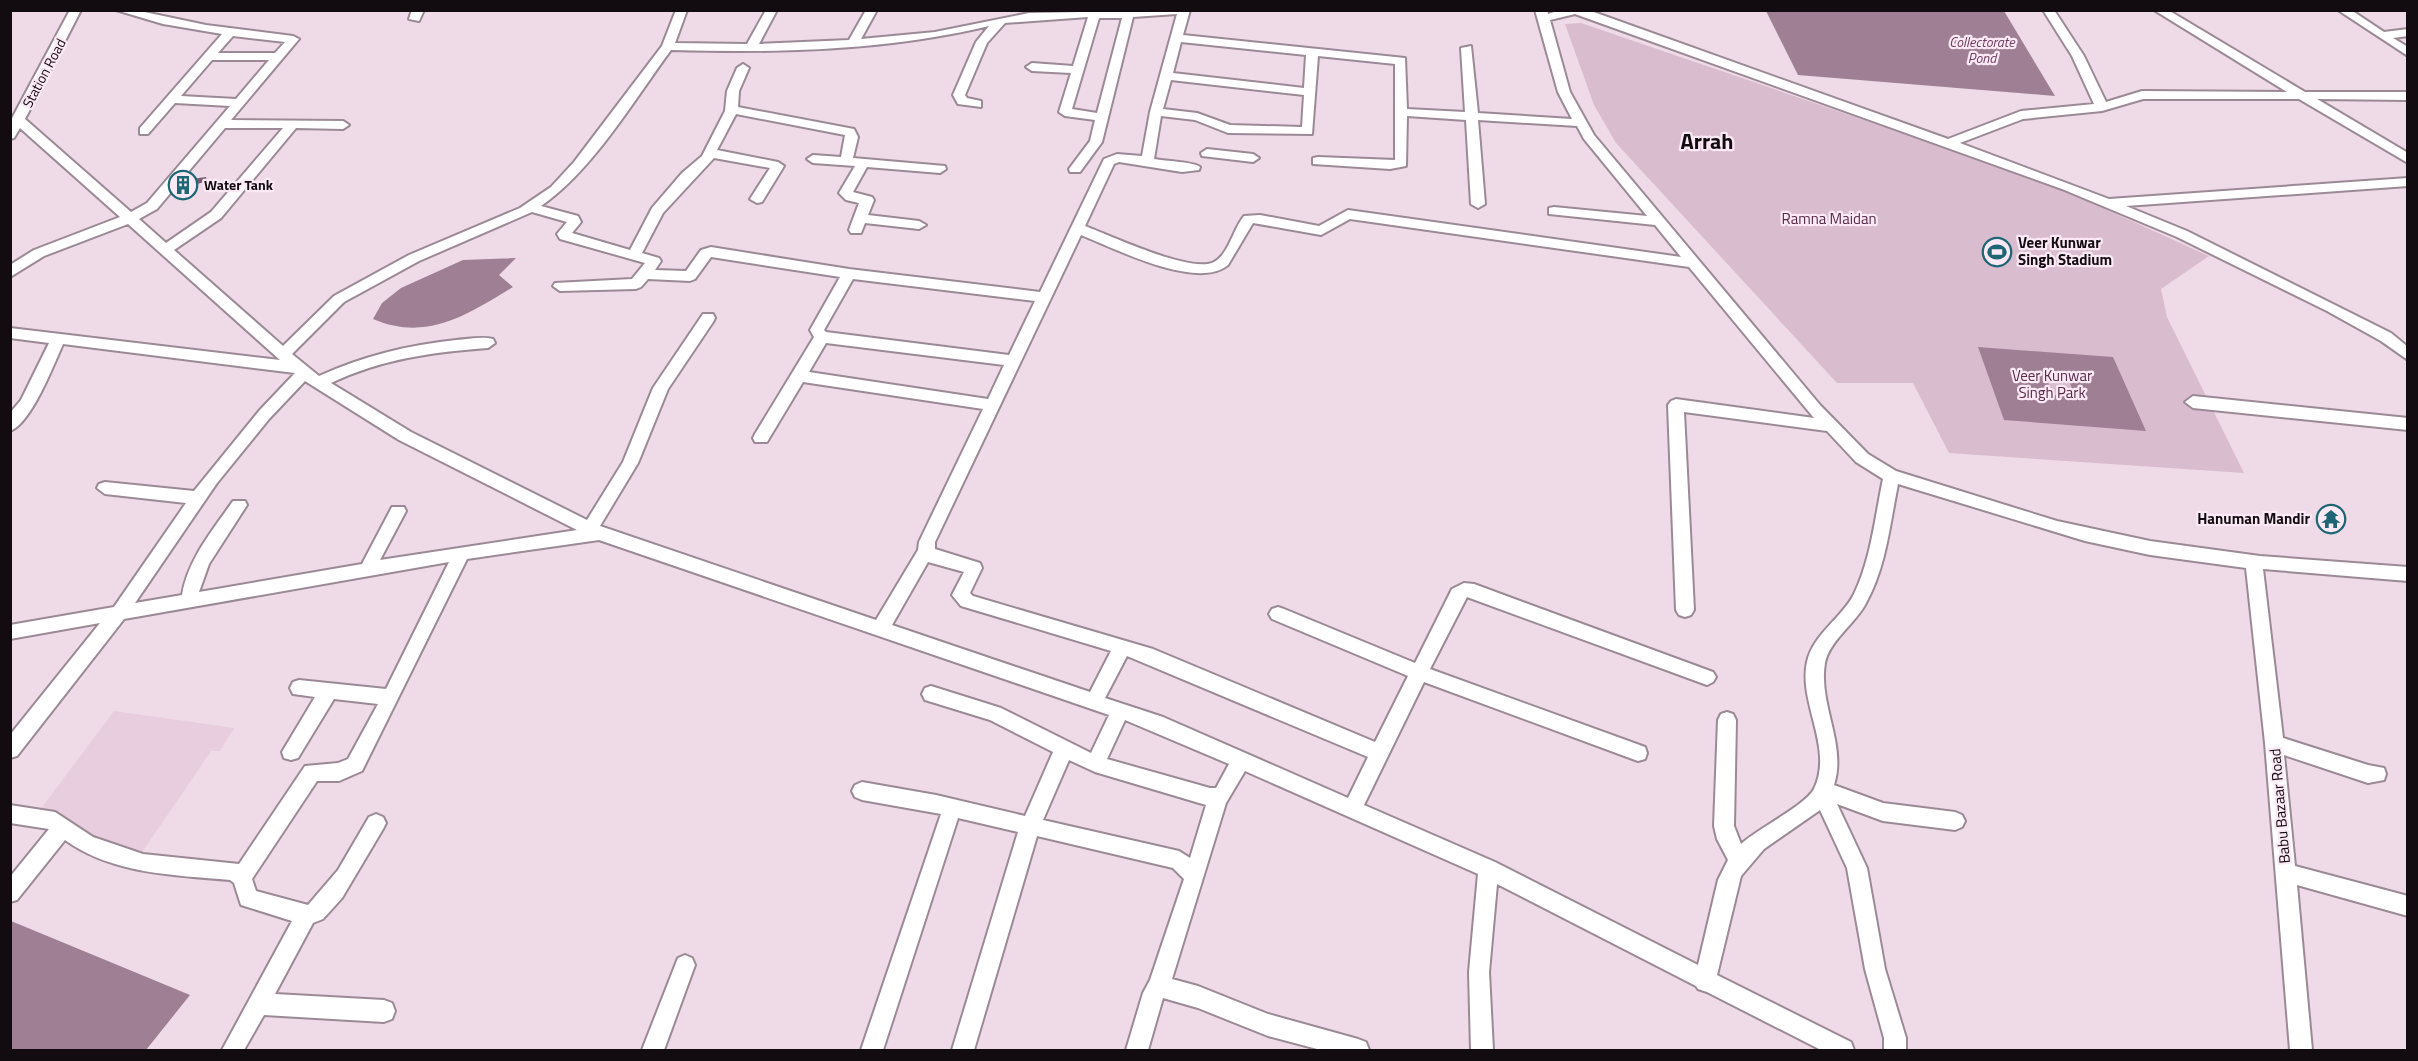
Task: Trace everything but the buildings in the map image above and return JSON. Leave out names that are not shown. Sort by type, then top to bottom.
[{"type":"street","name":"Station Road","points":[[10,135],[76,10]]},
{"type":"street","points":[[10,272],[39,253],[130,218],[152,206],[293,39],[147,19],[121,10]]},
{"type":"street","points":[[283,355],[339,299],[414,258],[529,207],[556,190],[579,165],[668,46],[682,10]]},
{"type":"street","points":[[750,49],[772,10]]},
{"type":"street","points":[[853,43],[872,10]]},
{"type":"street","points":[[668,46],[750,49],[853,43],[925,37],[1030,16],[1128,15],[1184,10],[1156,112],[1149,154],[1144,161]]},
{"type":"street","points":[[2408,355],[2386,337],[2332,308],[2182,234],[2105,202],[1949,142],[1575,10],[1542,15],[1564,92],[1588,136],[1831,426],[1862,458],[1891,476],[2112,541],[2165,551],[2254,561],[2408,574]]},
{"type":"street","points":[[2048,10],[2078,56],[2102,107]]},
{"type":"street","points":[[2159,10],[2408,159]]},
{"type":"street","points":[[2343,10],[2408,53]]},
{"type":"street","points":[[1094,15],[1065,112],[1103,118]]},
{"type":"street","points":[[1075,169],[1094,147],[1128,15]]},
{"type":"street","points":[[977,104],[962,101],[959,95],[982,42],[1001,20]]},
{"type":"street","points":[[144,130],[230,32]]},
{"type":"street","points":[[2382,36],[2408,32]]},
{"type":"street","points":[[1177,38],[1401,62],[1399,164],[1318,160]]},
{"type":"street","points":[[1467,48],[1478,204]]},
{"type":"street","points":[[880,630],[926,550],[927,542],[1077,228],[1112,160],[1144,161],[1182,168],[1197,167],[1212,139],[1233,129],[1308,132],[1312,51]]},
{"type":"street","points":[[209,56],[277,57]]},
{"type":"street","points":[[1032,67],[1078,70]]},
{"type":"street","points":[[634,255],[657,211],[710,153],[731,109],[733,91],[743,68]]},
{"type":"street","points":[[1166,76],[1311,92]]},
{"type":"street","points":[[1949,142],[2021,115],[2102,107],[2142,95],[2408,96]]},
{"type":"street","points":[[171,99],[238,103]]},
{"type":"street","points":[[731,109],[850,132],[852,137],[846,161]]},
{"type":"street","points":[[1156,112],[1197,117],[1212,139],[1253,158]]},
{"type":"street","points":[[1401,112],[1581,123]]},
{"type":"street","points":[[19,120],[301,370],[405,436],[595,531],[1156,723],[1488,869],[1705,982],[1844,1050]]},
{"type":"street","points":[[221,124],[343,125]]},
{"type":"street","points":[[166,249],[216,215],[292,125]]},
{"type":"street","points":[[710,153],[778,166],[757,199]]},
{"type":"street","points":[[813,159],[940,169]]},
{"type":"street","points":[[863,163],[846,194],[867,200],[859,224],[919,225]]},
{"type":"street","points":[[2105,202],[2178,200],[2408,182]]},
{"type":"street","points":[[529,207],[573,219],[574,222],[564,234],[566,236],[654,261],[646,274],[634,284],[560,286]]},
{"type":"street","points":[[1554,211],[1659,221]]},
{"type":"street","points":[[1077,228],[1181,267],[1200,270],[1213,268],[1222,263],[1250,219],[1321,231],[1348,214],[1694,263]]},
{"type":"street","points":[[646,274],[690,276],[706,254],[711,252],[849,274],[1045,297]]},
{"type":"street","points":[[849,274],[817,330],[822,337],[1015,361]]},
{"type":"street","points":[[595,531],[630,463],[661,388],[708,318]]},
{"type":"street","points":[[10,333],[301,370]]},
{"type":"street","points":[[761,438],[801,376],[822,337]]},
{"type":"street","points":[[10,425],[27,403],[59,338]]},
{"type":"street","points":[[319,382],[350,367],[388,354],[433,346],[488,343]]},
{"type":"street","points":[[10,750],[118,613],[198,498],[239,444],[301,370]]},
{"type":"street","points":[[801,376],[993,405]]},
{"type":"street","points":[[2193,402],[2408,424]]},
{"type":"street","points":[[1685,610],[1676,405],[1831,426]]},
{"type":"street","points":[[1705,982],[1728,880],[1739,859],[1768,834],[1810,806],[1822,792],[1828,778],[1828,752],[1816,678],[1816,662],[1821,651],[1859,602],[1868,582],[1878,550],[1891,476]]},
{"type":"street","points":[[105,488],[198,498]]},
{"type":"street","points":[[189,601],[197,567],[239,505]]},
{"type":"street","points":[[367,570],[398,511]]},
{"type":"street","points":[[10,632],[595,531]]},
{"type":"street","points":[[926,550],[932,556],[974,568],[961,595],[963,599],[1123,646],[1191,672],[1380,753]]},
{"type":"street","points":[[376,823],[327,903],[313,915],[257,903],[248,898],[242,877],[312,772],[339,772],[355,765],[462,553]]},
{"type":"street","name":"Babu Bazaar Road","points":[[2254,561],[2274,743],[2301,1050]]},
{"type":"street","points":[[1352,809],[1458,594],[1466,589],[1707,677]]},
{"type":"street","points":[[1278,614],[1420,673],[1638,753]]},
{"type":"street","points":[[1094,702],[1123,646]]},
{"type":"street","points":[[299,688],[391,697]]},
{"type":"street","points":[[291,752],[329,691]]},
{"type":"street","points":[[931,694],[995,714],[1095,764],[1160,785],[1218,798]]},
{"type":"street","points":[[1095,764],[1120,711]]},
{"type":"street","points":[[1726,720],[1724,826],[1727,839],[1739,859]]},
{"type":"street","points":[[2274,743],[2368,774],[2377,774]]},
{"type":"street","points":[[963,1050],[1030,826],[1064,749]]},
{"type":"street","points":[[1137,1050],[1154,993],[1159,986],[1195,876],[1218,798],[1224,793],[1241,760]]},
{"type":"street","points":[[862,791],[1179,860],[1195,876]]},
{"type":"street","points":[[1822,792],[1877,810],[1955,821]]},
{"type":"street","points":[[1822,792],[1857,868],[1873,959],[1895,1038],[1896,1050]]},
{"type":"street","points":[[872,1050],[952,809]]},
{"type":"street","points":[[10,814],[40,817],[63,827],[87,844],[143,863],[224,869],[242,877]]},
{"type":"street","points":[[10,893],[63,827]]},
{"type":"street","points":[[1482,1050],[1479,972],[1488,869]]},
{"type":"street","points":[[2286,873],[2408,906]]},
{"type":"street","points":[[233,1050],[306,915]]},
{"type":"street","points":[[653,1050],[685,965]]},
{"type":"street","points":[[1159,986],[1198,997],[1268,1025],[1358,1050]]},
{"type":"street","points":[[258,1004],[384,1011]]},
{"type":"shaded area","points":[[114,711],[234,728],[220,751],[211,751],[136,861],[67,841],[75,828],[37,814]]},
{"type":"green space","name":"Ramna Maidan","points":[[1581,23],[1993,164],[2083,199],[2209,256],[2161,289],[2167,317],[2244,473],[1949,453],[1913,383],[1837,383],[1616,143],[1594,105],[1565,24]]},
{"type":"water","name":"Collectorate Pond","points":[[1766,11],[2004,11],[2055,96],[1798,75]]},
{"type":"water","points":[[516,258],[499,275],[513,287],[463,315],[446,322],[411,328],[373,319],[382,303],[401,288],[463,260]]},
{"type":"water","points":[[1978,347],[2113,357],[2146,431],[2004,420]],"holes":[[[2047,381],[2070,383],[2075,397],[2053,395]]]},
{"type":"water","points":[[10,921],[190,995],[146,1050],[11,1050]]},
{"type":"place","name":"Water Tank","points":[[183,185]]},
{"type":"place","name":"Veer Kunwar Singh Stadium","points":[[1997,252]]},
{"type":"place","name":"Hanuman Mandir","points":[[2331,519]]},
{"type":"district","name":"Arrah","points":[[1707,141]]},
{"type":"park label","name":"Veer Kunwar Singh Park","points":[[2052,384]]}]
